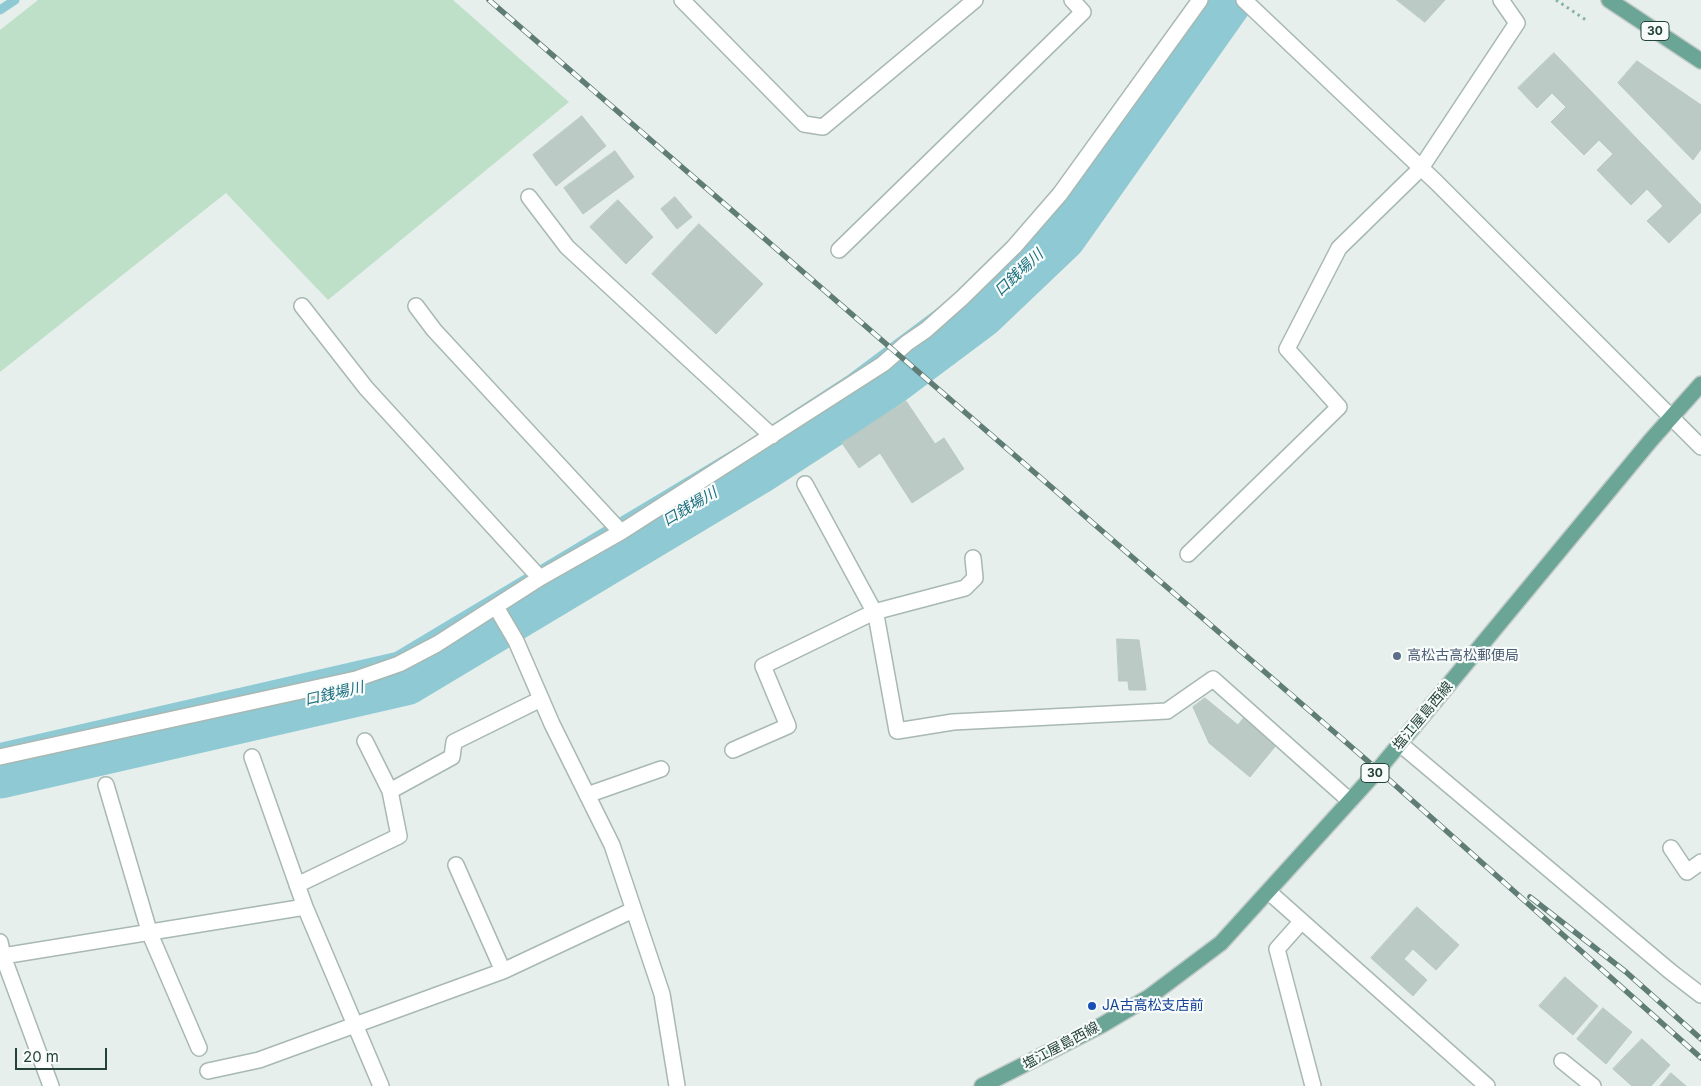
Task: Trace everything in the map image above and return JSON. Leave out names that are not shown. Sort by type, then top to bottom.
[{"type":"main road","name":"30","points":[[1609,0],[1701,61]]},
{"type":"main road","name":"塩江屋島西線","points":[[982,1086],[1102,1025],[1149,997],[1221,943],[1350,801],[1701,384]]},
{"type":"street","points":[[682,0],[804,124],[823,127],[975,0]]},
{"type":"street","points":[[839,250],[1083,12],[1072,0]]},
{"type":"street","points":[[0,757],[356,679],[398,664],[437,644],[540,578],[621,532],[883,364],[962,298],[1014,247],[1060,194],[1200,0]]},
{"type":"street","points":[[1188,554],[1339,406],[1287,349],[1339,248],[1421,168],[1518,23],[1501,0]]},
{"type":"street","points":[[1246,2],[1421,168],[1701,446]]},
{"type":"street","points":[[529,197],[567,247],[772,436]]},
{"type":"street","points":[[302,306],[366,388],[540,578]]},
{"type":"street","points":[[416,306],[434,330],[621,532]]},
{"type":"street","points":[[805,484],[874,612],[897,731],[953,722],[1167,711],[1213,680],[1350,801]]},
{"type":"street","points":[[733,750],[788,726],[763,666],[874,612],[965,588],[975,578],[974,558]]},
{"type":"street","points":[[496,607],[516,641],[541,699],[612,845],[662,994],[677,1086]]},
{"type":"street","points":[[390,791],[452,757],[454,742],[541,699]]},
{"type":"street","points":[[297,885],[399,836],[390,791],[365,741]]},
{"type":"street","points":[[1399,743],[1670,972],[1701,995]]},
{"type":"street","points":[[252,757],[297,885],[382,1086]]},
{"type":"street","points":[[587,795],[661,769]]},
{"type":"street","points":[[106,785],[150,934],[199,1048]]},
{"type":"street","points":[[1671,848],[1687,872],[1701,862]]},
{"type":"street","points":[[456,865],[503,971]]},
{"type":"street","points":[[1268,892],[1487,1086]]},
{"type":"street","points":[[51,1086],[2,949],[150,934],[306,907]]},
{"type":"street","points":[[208,1071],[259,1060],[503,971],[633,910]]},
{"type":"street","points":[[1301,922],[1277,948],[1312,1086]]},
{"type":"street","points":[[1562,1061],[1593,1086]]},
{"type":"path","points":[[1556,0],[1586,20]]},
{"type":"green space","points":[[38,0],[453,0],[569,102],[328,300],[226,193],[0,372],[0,30]]},
{"type":"building","points":[[1397,0],[1445,0],[1425,22]]},
{"type":"building","points":[[1554,53],[1701,205],[1701,212],[1669,243],[1647,221],[1663,206],[1647,189],[1631,205],[1597,170],[1613,154],[1599,140],[1584,155],[1551,122],[1566,107],[1552,93],[1537,108],[1518,88]]},
{"type":"building","points":[[1637,61],[1701,105],[1701,149],[1693,160],[1618,83]]},
{"type":"building","points":[[582,116],[606,146],[556,186],[533,155]]},
{"type":"building","points":[[615,151],[634,177],[583,214],[564,188]]},
{"type":"building","points":[[675,197],[692,217],[677,229],[661,209]]},
{"type":"building","points":[[618,200],[653,237],[626,264],[590,227]]},
{"type":"building","points":[[699,224],[763,284],[716,334],[652,274]]},
{"type":"building","points":[[906,401],[935,444],[944,438],[964,469],[912,503],[880,453],[859,468],[842,443]]},
{"type":"building","points":[[1117,639],[1139,640],[1146,690],[1129,690],[1128,681],[1119,681]]},
{"type":"building","points":[[1205,698],[1238,725],[1245,716],[1278,743],[1250,777],[1209,743],[1193,707]]},
{"type":"building","points":[[1417,907],[1459,945],[1436,970],[1413,949],[1404,959],[1427,980],[1413,996],[1371,958]]},
{"type":"building","points":[[1565,977],[1598,1006],[1573,1035],[1539,1006]]},
{"type":"building","points":[[1603,1008],[1632,1032],[1606,1064],[1577,1039]]},
{"type":"building","points":[[1642,1039],[1670,1065],[1651,1086],[1632,1086],[1613,1069]]},
{"type":"building","points":[[1671,1073],[1686,1086],[1660,1086]]},
{"type":"waterway","points":[[0,10],[15,0]]},
{"type":"waterway","name":"口銭場川","points":[[0,771],[405,678],[757,467],[863,398],[978,312],[1060,234],[1225,0]]},
{"type":"railway","points":[[489,0],[1378,770],[1701,1058]]},
{"type":"railway","points":[[1530,897],[1626,972],[1701,1039]]},
{"type":"place","name":"高松古高松郵便局","points":[[1397,656]]},
{"type":"place","name":"JA古高松支店前","points":[[1092,1006]]}]
